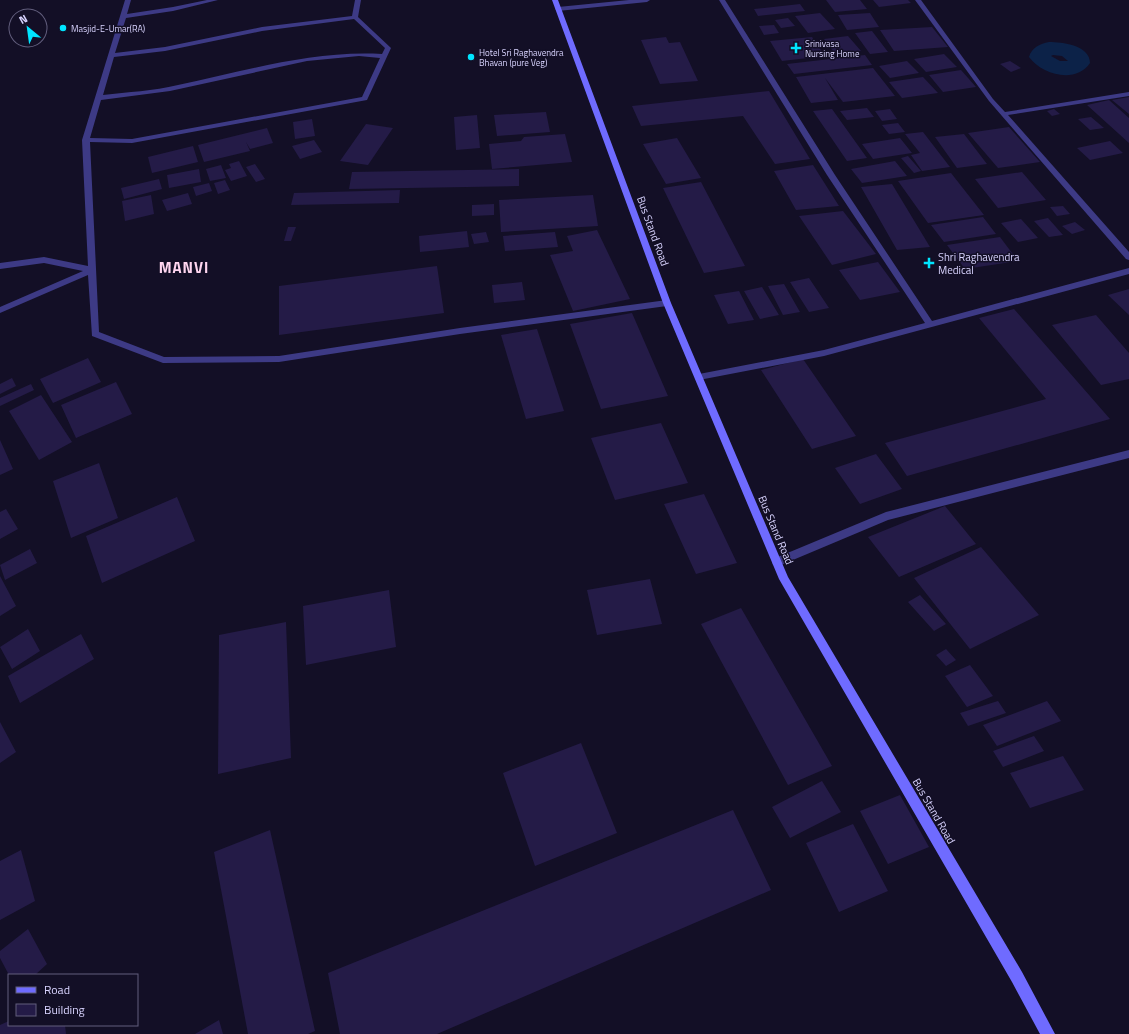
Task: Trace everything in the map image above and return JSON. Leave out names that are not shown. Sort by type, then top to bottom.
[{"type":"main road","name":"Bus Stand Road","points":[[556,5],[667,303],[784,579],[1017,976],[1048,1034]]},
{"type":"street","points":[[128,0],[86,140],[95,334],[162,360],[279,359],[460,331],[667,303]]},
{"type":"street","points":[[124,16],[173,9],[216,0]]},
{"type":"street","points":[[355,17],[358,0]]},
{"type":"street","points":[[556,5],[648,0]]},
{"type":"street","points":[[722,0],[831,174],[930,324]]},
{"type":"street","points":[[918,0],[1004,114],[1129,257]]},
{"type":"street","points":[[112,55],[165,49],[262,29],[355,17]]},
{"type":"street","points":[[86,140],[132,141],[365,99],[388,48],[355,17]]},
{"type":"street","points":[[99,98],[179,88],[258,68],[304,61],[360,53],[384,56]]},
{"type":"street","points":[[1004,114],[1129,94]]},
{"type":"street","points":[[0,266],[44,260],[92,270]]},
{"type":"street","points":[[0,310],[92,270]]},
{"type":"street","points":[[698,377],[824,353],[1129,271]]},
{"type":"street","points":[[777,562],[886,516],[1129,454]]},
{"type":"building","points":[[826,0],[860,0],[867,9],[835,12]]},
{"type":"building","points":[[873,0],[908,0],[911,3],[879,7]]},
{"type":"building","points":[[800,4],[805,11],[758,16],[754,9]]},
{"type":"building","points":[[820,13],[835,29],[808,33],[795,16]]},
{"type":"building","points":[[870,13],[879,27],[847,30],[838,15]]},
{"type":"building","points":[[788,18],[795,26],[781,28],[775,20]]},
{"type":"building","points":[[774,25],[779,33],[764,35],[759,26]]},
{"type":"building","points":[[932,27],[948,47],[894,51],[880,30]]},
{"type":"building","points":[[872,31],[888,52],[870,54],[855,33]]},
{"type":"building","points":[[848,36],[861,51],[836,55],[824,39]]},
{"type":"building","points":[[666,37],[669,43],[680,42],[698,81],[660,84],[641,40]]},
{"type":"building","points":[[812,37],[825,56],[782,61],[770,41]]},
{"type":"building","points":[[944,54],[957,67],[926,72],[914,59]]},
{"type":"building","points":[[865,55],[872,65],[794,74],[787,64]]},
{"type":"building","points":[[907,61],[919,73],[890,78],[879,66]]},
{"type":"building","points":[[1010,61],[1021,68],[1011,72],[1000,64]]},
{"type":"building","points":[[873,68],[895,96],[843,102],[825,78],[838,100],[811,103],[796,77]]},
{"type":"building","points":[[961,70],[976,87],[943,92],[929,75]]},
{"type":"building","points":[[923,77],[938,93],[902,98],[889,82]]},
{"type":"building","points":[[769,91],[810,159],[775,164],[743,116],[641,126],[632,106]]},
{"type":"building","points":[[1129,97],[1129,114],[1112,100]]},
{"type":"building","points":[[1109,100],[1129,118],[1129,143],[1087,105]]},
{"type":"building","points":[[867,108],[874,117],[847,120],[840,111]]},
{"type":"building","points":[[832,109],[867,158],[847,161],[813,111]]},
{"type":"building","points":[[890,109],[897,119],[882,121],[875,111]]},
{"type":"building","points":[[1054,109],[1060,114],[1052,116],[1047,111]]},
{"type":"building","points":[[546,112],[550,132],[497,136],[494,115]]},
{"type":"building","points":[[477,115],[480,148],[456,150],[454,117]]},
{"type":"building","points":[[1091,117],[1104,128],[1090,130],[1078,119]]},
{"type":"building","points":[[312,119],[315,136],[295,139],[293,122]]},
{"type":"building","points":[[898,123],[905,132],[889,134],[882,125]]},
{"type":"building","points":[[366,124],[393,128],[368,165],[340,161]]},
{"type":"building","points":[[1009,127],[1040,162],[998,168],[968,133]]},
{"type":"building","points":[[267,128],[273,143],[250,149],[246,142],[250,151],[204,162],[198,145]]},
{"type":"building","points":[[923,132],[950,167],[922,171],[911,155],[920,153],[905,134]]},
{"type":"building","points":[[565,134],[572,162],[492,169],[489,144],[521,141],[524,137]]},
{"type":"building","points":[[964,134],[987,164],[957,168],[935,137]]},
{"type":"building","points":[[677,138],[701,178],[666,184],[643,144]]},
{"type":"building","points":[[900,138],[912,153],[873,159],[862,144]]},
{"type":"building","points":[[314,140],[322,152],[300,159],[292,146]]},
{"type":"building","points":[[1110,141],[1123,153],[1090,160],[1077,148]]},
{"type":"building","points":[[193,146],[198,162],[152,173],[148,157]]},
{"type":"building","points":[[908,156],[921,171],[914,173],[901,158]]},
{"type":"building","points":[[239,161],[247,176],[231,181],[225,170],[231,168],[229,164]]},
{"type":"building","points":[[895,161],[907,176],[862,183],[851,169]]},
{"type":"building","points":[[255,164],[265,179],[256,182],[246,167]]},
{"type":"building","points":[[221,165],[226,178],[210,181],[206,169]]},
{"type":"building","points":[[813,165],[839,206],[796,210],[774,171]]},
{"type":"building","points":[[199,169],[201,182],[169,188],[167,175]]},
{"type":"building","points":[[519,169],[519,186],[349,189],[352,172]]},
{"type":"building","points":[[1022,172],[1046,200],[998,208],[975,179]]},
{"type":"building","points":[[951,173],[984,215],[928,223],[898,181]]},
{"type":"building","points":[[159,179],[162,189],[124,199],[121,188]]},
{"type":"building","points":[[225,180],[230,190],[218,194],[214,183]]},
{"type":"building","points":[[701,182],[745,266],[704,273],[663,188]]},
{"type":"building","points":[[209,183],[212,191],[196,196],[193,187]]},
{"type":"building","points":[[892,184],[930,247],[897,250],[861,187]]},
{"type":"building","points":[[400,190],[399,203],[291,205],[294,193]]},
{"type":"building","points":[[188,193],[192,204],[167,211],[162,200]]},
{"type":"building","points":[[151,195],[154,214],[125,221],[122,201]]},
{"type":"building","points":[[593,195],[598,226],[501,232],[499,200]]},
{"type":"building","points":[[494,204],[494,215],[472,216],[472,205]]},
{"type":"building","points":[[1063,206],[1070,214],[1057,216],[1050,207]]},
{"type":"building","points":[[843,211],[876,254],[832,265],[799,216]]},
{"type":"building","points":[[983,217],[996,234],[944,242],[931,225]]},
{"type":"building","points":[[1048,218],[1063,235],[1049,237],[1034,221]]},
{"type":"building","points":[[1021,219],[1038,238],[1018,242],[1001,223]]},
{"type":"building","points":[[1075,222],[1085,230],[1072,234],[1062,226]]},
{"type":"building","points":[[288,227],[296,227],[291,241],[284,241]]},
{"type":"building","points":[[597,230],[630,299],[573,311],[550,255],[573,251],[567,236]]},
{"type":"building","points":[[467,231],[469,247],[420,252],[419,236]]},
{"type":"building","points":[[486,232],[489,242],[474,244],[471,234]]},
{"type":"building","points":[[555,232],[558,247],[505,251],[503,236]]},
{"type":"building","points":[[1000,237],[1018,261],[965,269],[947,245]]},
{"type":"building","points":[[878,262],[900,292],[860,300],[839,270]]},
{"type":"building","points":[[437,266],[444,313],[279,335],[279,286]]},
{"type":"building","points":[[809,278],[829,308],[809,312],[790,282]]},
{"type":"building","points":[[522,282],[525,300],[494,303],[492,285]]},
{"type":"building","points":[[784,284],[800,312],[783,315],[768,286]]},
{"type":"building","points":[[762,287],[779,315],[760,319],[744,291]]},
{"type":"building","points":[[1129,289],[1129,315],[1108,295]]},
{"type":"building","points":[[739,291],[754,320],[728,324],[714,295]]},
{"type":"building","points":[[1014,309],[1110,419],[907,476],[885,443],[1046,399],[979,318]]},
{"type":"building","points":[[632,313],[668,396],[601,409],[570,324]]},
{"type":"building","points":[[1096,315],[1129,353],[1129,379],[1101,385],[1052,325]]},
{"type":"building","points":[[537,329],[564,411],[526,419],[501,335]]},
{"type":"building","points":[[88,358],[101,382],[53,403],[40,379]]},
{"type":"building","points":[[803,359],[856,436],[812,449],[761,370]]},
{"type":"building","points":[[12,378],[16,386],[0,394],[0,384]]},
{"type":"building","points":[[116,382],[132,414],[76,438],[61,405]]},
{"type":"building","points":[[31,384],[34,390],[0,406],[0,398]]},
{"type":"building","points":[[41,395],[72,442],[39,460],[9,411]]},
{"type":"building","points":[[661,423],[688,483],[615,500],[591,438]]},
{"type":"building","points":[[0,440],[13,469],[0,475]]},
{"type":"building","points":[[876,454],[902,489],[860,504],[835,468]]},
{"type":"building","points":[[99,463],[118,518],[71,538],[53,481]]},
{"type":"building","points":[[704,494],[737,563],[696,574],[664,504]]},
{"type":"building","points":[[177,497],[195,541],[102,583],[86,536]]},
{"type":"building","points":[[945,506],[976,544],[899,577],[868,537]]},
{"type":"building","points":[[6,509],[18,529],[0,539],[0,512]]},
{"type":"building","points":[[981,547],[1039,615],[970,649],[914,578]]},
{"type":"building","points":[[30,549],[37,563],[5,580],[0,565]]},
{"type":"building","points":[[0,576],[16,606],[0,616]]},
{"type":"building","points":[[650,579],[662,624],[597,635],[587,590]]},
{"type":"building","points":[[389,590],[396,647],[306,665],[303,606]]},
{"type":"building","points":[[920,595],[946,624],[934,631],[908,602]]},
{"type":"building","points":[[741,608],[832,766],[788,785],[701,624]]},
{"type":"building","points":[[286,622],[291,758],[218,774],[219,635]]},
{"type":"building","points":[[28,629],[40,651],[12,669],[0,647]]},
{"type":"building","points":[[81,634],[94,659],[20,703],[8,676]]},
{"type":"building","points":[[946,649],[956,660],[946,666],[936,655]]},
{"type":"building","points":[[970,665],[993,696],[967,707],[945,676]]},
{"type":"building","points":[[998,701],[1006,713],[968,726],[960,713]]},
{"type":"building","points":[[1047,701],[1061,721],[997,746],[983,725]]},
{"type":"building","points":[[0,722],[16,752],[0,763]]},
{"type":"building","points":[[1034,736],[1044,751],[1003,767],[993,751]]},
{"type":"building","points":[[581,743],[617,833],[535,866],[503,773]]},
{"type":"building","points":[[1063,756],[1084,790],[1030,808],[1010,773]]},
{"type":"building","points":[[822,781],[841,812],[790,838],[772,807]]},
{"type":"building","points":[[900,795],[929,847],[888,864],[860,811]]},
{"type":"building","points":[[733,810],[771,890],[437,1034],[340,1034],[328,973]]},
{"type":"building","points":[[853,824],[888,891],[839,912],[806,843]]},
{"type":"building","points":[[270,830],[315,1031],[308,1034],[248,1034],[214,852]]},
{"type":"building","points":[[21,850],[35,901],[0,920],[0,861]]},
{"type":"building","points":[[28,929],[47,964],[36,974],[8,974],[0,958],[0,951]]},
{"type":"building","points":[[219,1020],[223,1034],[195,1034]]},
{"type":"building","points":[[8,1021],[8,1026],[65,1026],[66,1034],[0,1034],[0,1025]]},
{"type":"waterway","points":[[1049,48],[1062,49],[1073,53],[1079,59],[1079,63],[1070,68],[1059,68],[1048,64],[1040,57],[1041,53],[1049,48]]},
{"type":"place","name":"Masjid-E-Umar(RA)","points":[[63,28]]},
{"type":"place","name":"Srinivasa Nursing Home","points":[[796,48]]},
{"type":"place","name":"Hotel Sri Raghavendra Bhavan (pure Veg)","points":[[471,57]]},
{"type":"place","name":"Shri Raghavendra Medical","points":[[929,263]]},
{"type":"district","name":"MANVI","points":[[184,267]]}]
